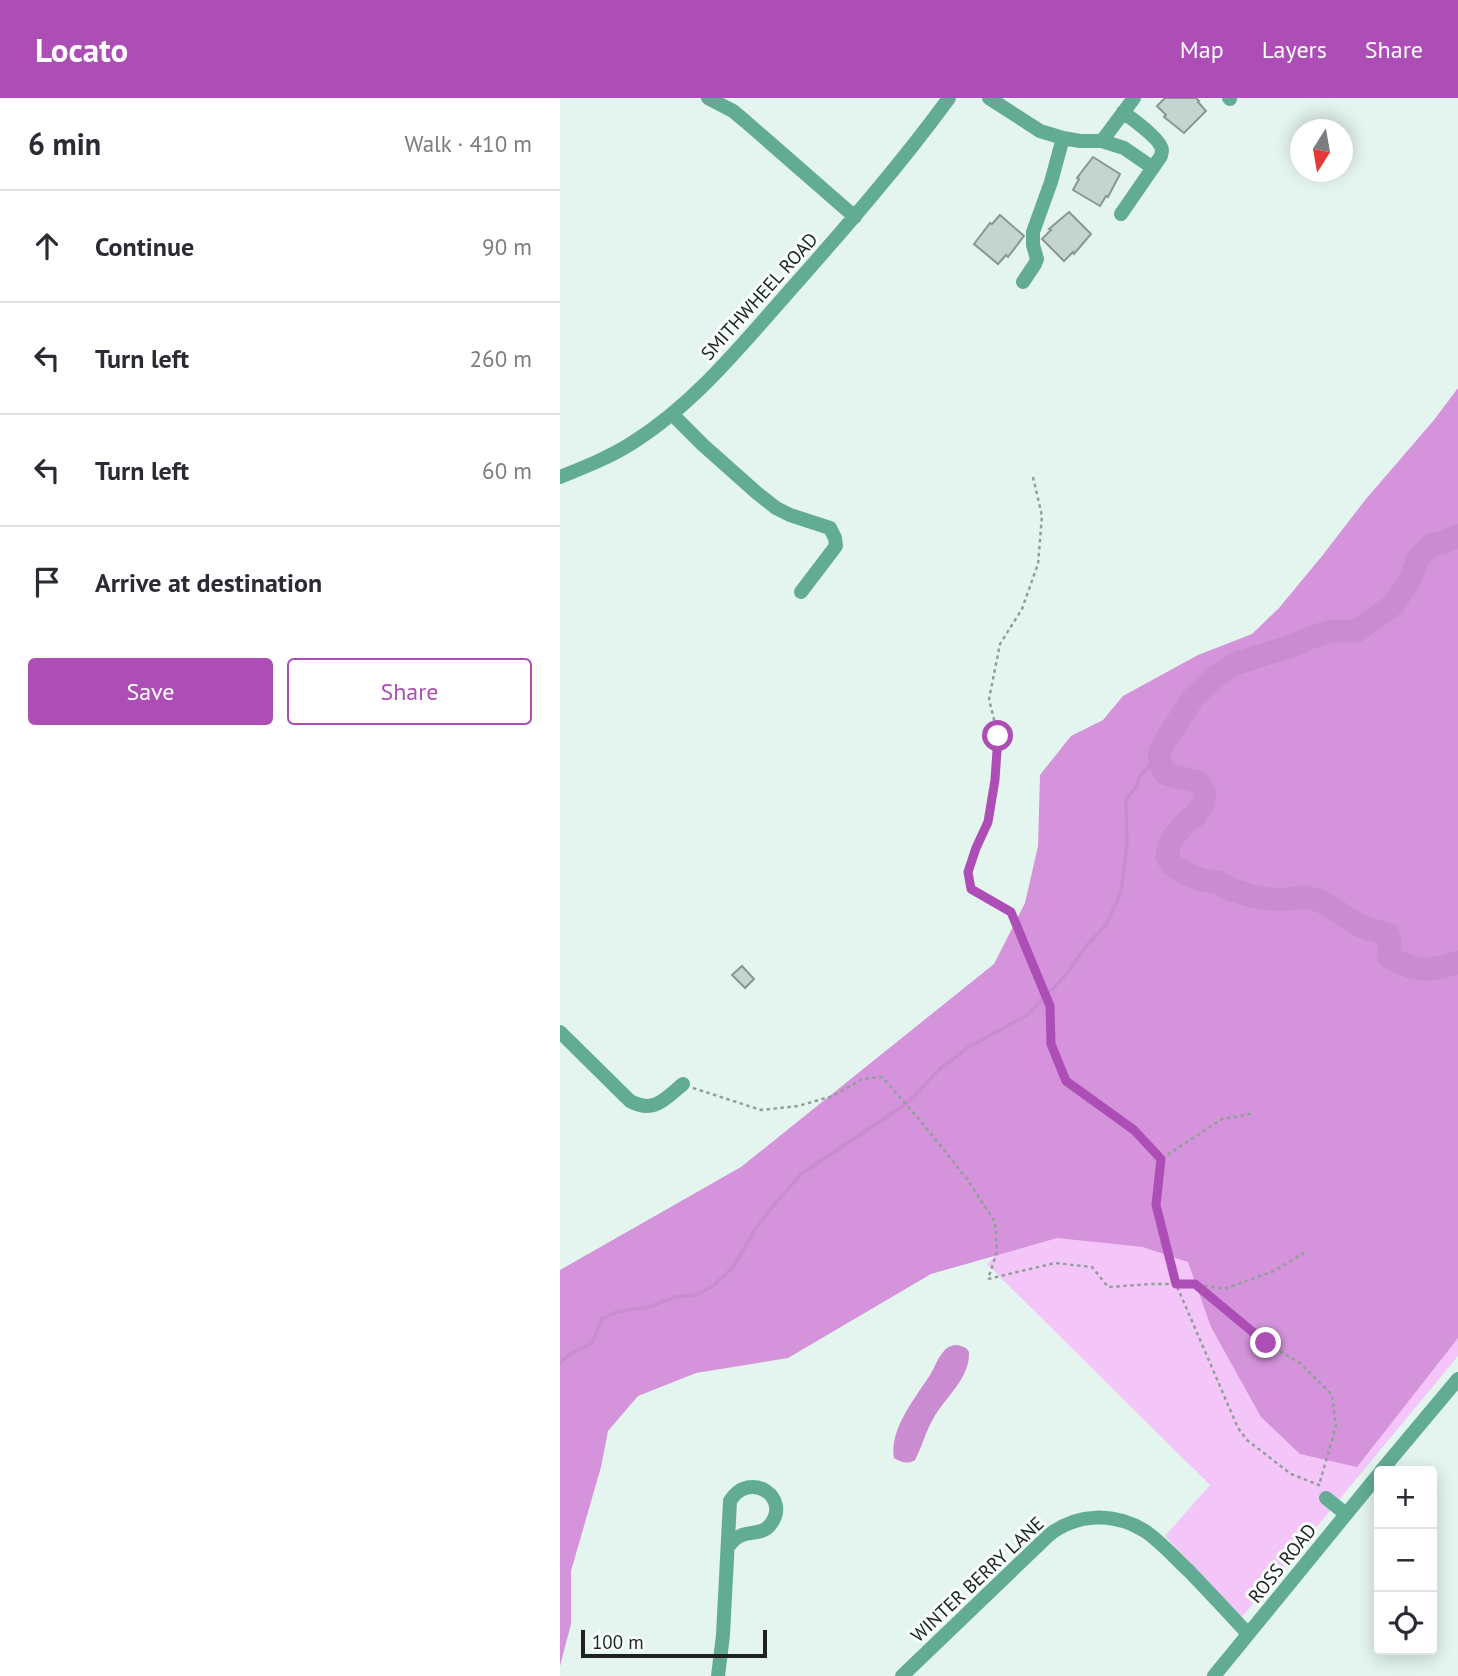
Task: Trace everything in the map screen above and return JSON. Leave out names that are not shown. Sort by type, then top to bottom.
[{"type":"street","points":[[708,98],[733,111],[855,216]]},
{"type":"street","name":"SMITHWHEEL ROAD","points":[[560,477],[631,443],[672,414],[723,365],[907,155],[950,98]]},
{"type":"street","points":[[989,98],[1040,131],[1080,141],[1102,141],[1124,148],[1153,168]]},
{"type":"street","points":[[1102,141],[1134,98]]},
{"type":"street","points":[[1121,214],[1161,156],[1162,149],[1123,112]]},
{"type":"street","points":[[1023,282],[1037,259],[1033,232],[1063,138]]},
{"type":"street","points":[[672,414],[703,445],[776,508],[830,528],[836,546],[801,592]]},
{"type":"street","points":[[560,1032],[630,1101],[639,1106],[657,1104],[683,1084]]},
{"type":"street","name":"ROSS ROAD","points":[[1386,1466],[1458,1379]]},
{"type":"street","name":"ROSS ROAD","points":[[1214,1676],[1374,1480]]},
{"type":"street","points":[[718,1676],[723,1635],[730,1501],[735,1493],[743,1488],[753,1487],[771,1494],[777,1509],[770,1526],[763,1531],[738,1536],[728,1547]]},
{"type":"street","points":[[1326,1498],[1346,1514]]},
{"type":"street","name":"WINTER BERRY LANE","points":[[902,1676],[1049,1535],[1071,1522],[1090,1517],[1117,1519],[1144,1531],[1210,1592],[1248,1634]]},
{"type":"path","points":[[1033,477],[1042,516],[1038,564],[1022,609],[1000,645],[989,699],[998,736],[995,780],[988,822],[968,872],[971,889],[1011,912],[1050,1006],[1051,1044],[1066,1081],[1134,1130],[1161,1159],[1156,1205],[1176,1284],[1238,1428],[1247,1440],[1292,1474],[1319,1485]]},
{"type":"path","points":[[683,1084],[761,1110],[798,1106],[832,1096],[862,1079],[882,1077],[967,1179],[995,1222],[997,1252],[988,1279],[1055,1263],[1093,1267],[1108,1287],[1195,1284],[1224,1289],[1274,1271],[1305,1252]]},
{"type":"path","points":[[1161,1159],[1222,1119],[1251,1114]]},
{"type":"path","points":[[1195,1284],[1266,1343],[1300,1363],[1332,1395],[1336,1426],[1319,1485],[1326,1498]]},
{"type":"shaded area","points":[[1458,388],[1458,1338],[1357,1467],[1300,1454],[1261,1417],[1211,1327],[1188,1262],[1143,1247],[1057,1238],[931,1274],[788,1358],[696,1373],[638,1396],[608,1431],[601,1467],[571,1571],[571,1624],[560,1666],[560,1270],[741,1167],[994,964],[1025,903],[1038,846],[1040,775],[1071,736],[1103,720],[1123,696],[1198,655],[1252,634],[1279,608]]},
{"type":"shaded area","points":[[1181,1065],[1458,1275],[1458,1356],[1242,1617],[1165,1536],[1210,1485],[987,1264]]},
{"type":"shaded area","points":[[958,1345],[969,1352],[961,1379],[933,1419],[915,1460],[907,1463],[894,1458],[896,1436],[905,1414],[942,1353],[949,1347]]},
{"type":"building","points":[[1165,98],[1196,98],[1206,111],[1184,133],[1164,117],[1166,115],[1157,106]]},
{"type":"building","points":[[1093,157],[1120,174],[1100,206],[1073,190],[1079,179],[1077,178]]},
{"type":"building","points":[[1069,212],[1091,234],[1074,254],[1073,252],[1064,261],[1042,239],[1051,230],[1049,229]]},
{"type":"building","points":[[1000,215],[1024,236],[1008,257],[1006,255],[998,264],[974,244],[990,223]]},
{"type":"building","points":[[742,966],[754,979],[745,988],[732,975]]},
{"type":"waterway","points":[[1458,536],[1432,545],[1418,558],[1411,578],[1394,604],[1357,631],[1331,631],[1309,638],[1234,664],[1213,679],[1193,698],[1162,746],[1159,756],[1166,774],[1198,782],[1205,792],[1204,802],[1195,816],[1188,820],[1171,840],[1167,856],[1171,864],[1188,875],[1219,882],[1229,889],[1252,896],[1276,900],[1305,897],[1321,901],[1362,927],[1388,934],[1388,956],[1414,968],[1439,968],[1458,962]]},
{"type":"waterway","points":[[560,1363],[570,1354],[592,1343],[602,1319],[616,1312],[649,1307],[675,1297],[696,1295],[713,1286],[733,1267],[755,1230],[801,1174],[906,1104],[940,1069],[969,1047],[1027,1015],[1066,975],[1087,945],[1106,925],[1121,892],[1127,846],[1126,799],[1137,786],[1139,777],[1159,756]]},
{"type":"route","points":[[998,736],[995,780],[988,822],[968,872],[971,889],[1011,912],[1050,1006],[1051,1044],[1066,1081],[1134,1130],[1161,1159],[1156,1205],[1176,1284],[1195,1284],[1266,1343]]}]
